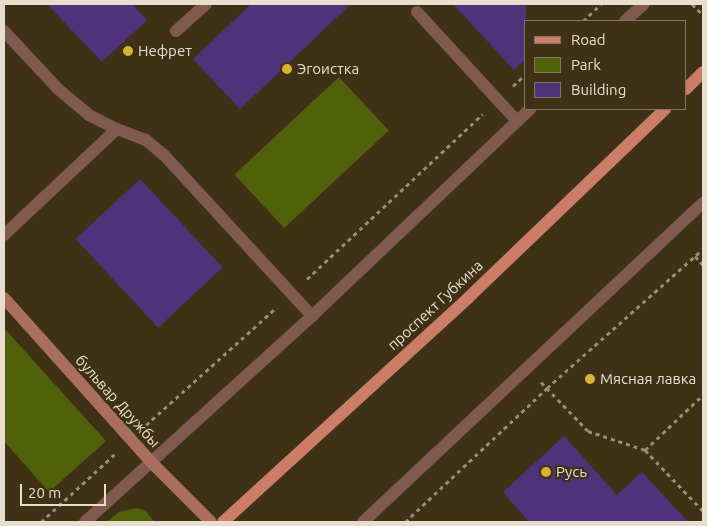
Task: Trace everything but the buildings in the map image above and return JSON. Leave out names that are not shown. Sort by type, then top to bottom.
[{"type":"main road","points":[[687,88],[703,72]]},
{"type":"main road","name":"проспект Губкина","points":[[223,522],[468,298],[664,110]]},
{"type":"main road","name":"бульвар Дружбы","points":[[4,298],[150,462],[211,522]]},
{"type":"lane","points":[[176,31],[206,4]]},
{"type":"lane","points":[[626,20],[644,4]]},
{"type":"lane","points":[[416,12],[518,121]]},
{"type":"lane","points":[[4,31],[58,89],[89,116],[116,129],[146,140],[164,155],[312,316]]},
{"type":"lane","points":[[85,522],[312,316],[529,110]]},
{"type":"lane","points":[[4,235],[116,129]]},
{"type":"lane","points":[[364,522],[529,369],[703,203]]},
{"type":"path","points":[[584,20],[602,4]]},
{"type":"path","points":[[692,4],[703,15]]},
{"type":"path","points":[[41,522],[292,293],[524,76]]},
{"type":"path","points":[[405,522],[547,388],[703,249]]},
{"type":"path","points":[[695,256],[703,265]]},
{"type":"path","points":[[529,369],[588,431],[645,450],[703,511]]},
{"type":"path","points":[[645,450],[703,395]]},
{"type":"green space","points":[[339,77],[389,130],[284,228],[234,175]]},
{"type":"green space","points":[[4,328],[106,441],[49,492],[4,441]]},
{"type":"green space","points":[[137,508],[146,511],[154,522],[107,522],[119,512]]},
{"type":"place","name":"Нефрет","points":[[128,51]]},
{"type":"place","name":"Эгоистка","points":[[287,69]]},
{"type":"place","name":"Мясная лавка","points":[[590,379]]},
{"type":"place","name":"Русь","points":[[546,472]]}]
